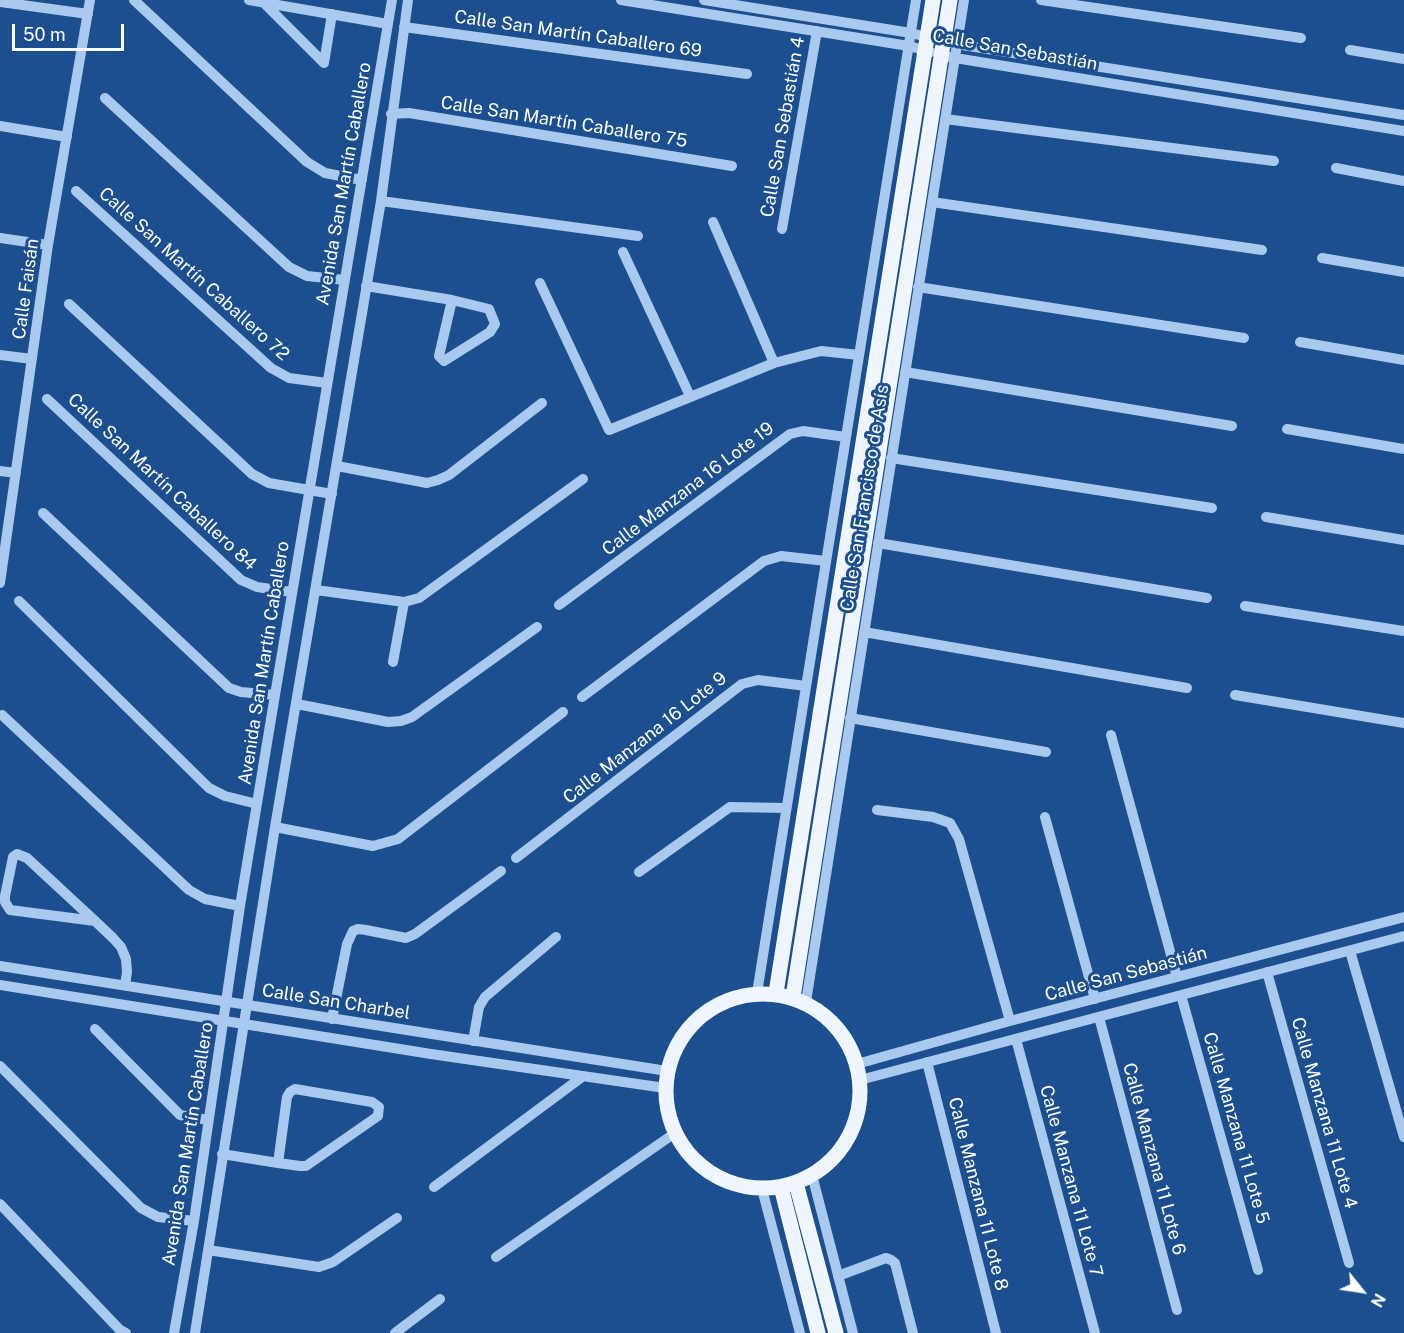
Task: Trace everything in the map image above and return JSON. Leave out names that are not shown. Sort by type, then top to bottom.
[{"type":"main road","name":"Calle San Francisco de Asís","points":[[776,993],[933,0]]},
{"type":"main road","name":"Calle San Francisco de Asís","points":[[799,999],[949,50],[950,0]]},
{"type":"main road","points":[[757,993],[776,993],[799,999],[838,1028],[857,1064],[860,1080],[857,1117],[840,1151],[812,1176],[781,1187],[762,1189],[728,1183],[696,1162],[675,1133],[667,1111],[665,1088],[667,1071],[679,1041],[699,1017],[726,1000],[757,993]]},
{"type":"main road","points":[[796,1183],[836,1333]]},
{"type":"main road","points":[[781,1187],[818,1333]]},
{"type":"street","name":"Calle Faisán","points":[[0,583],[48,245],[90,0]]},
{"type":"street","points":[[134,0],[307,162],[325,173],[362,180]]},
{"type":"street","points":[[249,0],[388,24]]},
{"type":"street","name":"Avenida San Martín Caballero","points":[[174,1333],[194,1221],[240,906],[274,695],[392,0]]},
{"type":"street","name":"Avenida San Martín Caballero","points":[[195,1333],[275,828],[381,201],[408,0]]},
{"type":"street","name":"Calle San Sebastián","points":[[621,0],[909,45],[926,44],[1404,131]]},
{"type":"street","name":"Calle San Sebastián","points":[[704,0],[911,33],[926,44]]},
{"type":"street","name":"Calle San Francisco de Asís","points":[[757,993],[916,0]]},
{"type":"street","name":"Calle San Francisco de Asís","points":[[799,999],[850,718],[932,202],[945,119],[949,50],[964,0]]},
{"type":"street","points":[[1041,0],[1301,38]]},
{"type":"street","points":[[0,2],[88,14]]},
{"type":"street","points":[[263,2],[324,63],[332,14]]},
{"type":"street","name":"Calle San Martín Caballero 69","points":[[404,27],[747,74]]},
{"type":"street","name":"Calle San Sebastián 4","points":[[782,229],[817,31]]},
{"type":"street","name":"Calle San Sebastián","points":[[949,50],[1404,115]]},
{"type":"street","points":[[1350,50],[1404,59]]},
{"type":"street","points":[[105,98],[289,267],[307,276],[345,280]]},
{"type":"street","name":"Calle San Martín Caballero 75","points":[[391,114],[409,113],[732,166]]},
{"type":"street","points":[[945,119],[1274,161]]},
{"type":"street","points":[[0,126],[67,137]]},
{"type":"street","points":[[1336,168],[1404,181]]},
{"type":"street","name":"Calle San Martín Caballero 72","points":[[76,191],[271,368],[289,378],[327,383]]},
{"type":"street","points":[[381,201],[639,236]]},
{"type":"street","points":[[932,202],[1262,250]]},
{"type":"street","points":[[713,222],[774,363]]},
{"type":"street","points":[[0,238],[48,245]]},
{"type":"street","points":[[623,252],[690,396]]},
{"type":"street","points":[[1322,258],[1404,272]]},
{"type":"street","points":[[540,283],[609,430],[774,363],[821,351],[859,355]]},
{"type":"street","points":[[366,285],[452,300],[489,309],[495,324],[490,332],[444,361],[439,356],[452,300]]},
{"type":"street","points":[[918,287],[1244,338]]},
{"type":"street","points":[[69,304],[252,474],[269,483],[332,494]]},
{"type":"street","points":[[1300,342],[1404,360]]},
{"type":"street","points":[[0,355],[32,359]]},
{"type":"street","points":[[905,372],[1232,426]]},
{"type":"street","name":"Calle San Martín Caballero 84","points":[[47,399],[241,580],[257,587],[292,592]]},
{"type":"street","points":[[337,466],[427,483],[438,480],[449,475],[542,403]]},
{"type":"street","points":[[1287,429],[1404,449]]},
{"type":"street","name":"Calle Manzana 16 Lote 19","points":[[559,604],[790,434],[803,431],[846,437]]},
{"type":"street","points":[[891,458],[1212,508]]},
{"type":"street","points":[[0,471],[16,472]]},
{"type":"street","points":[[316,590],[404,602],[419,597],[583,480]]},
{"type":"street","points":[[43,513],[229,688],[241,692],[274,695]]},
{"type":"street","points":[[1266,517],[1404,540]]},
{"type":"street","points":[[878,543],[1207,598]]},
{"type":"street","points":[[582,697],[764,561],[781,555],[826,561]]},
{"type":"street","points":[[19,601],[208,788],[225,796],[257,804]]},
{"type":"street","points":[[393,662],[404,602]]},
{"type":"street","points":[[1245,606],[1404,631]]},
{"type":"street","points":[[297,704],[388,722],[401,721],[412,717],[537,627]]},
{"type":"street","points":[[864,632],[1187,687]]},
{"type":"street","name":"Calle Manzana 16 Lote 9","points":[[516,858],[742,684],[758,680],[806,686]]},
{"type":"street","points":[[1235,695],[1404,723]]},
{"type":"street","points":[[275,828],[373,846],[398,840],[563,712]]},
{"type":"street","points":[[2,715],[189,890],[205,898],[240,906]]},
{"type":"street","points":[[850,718],[1046,752]]},
{"type":"street","points":[[1111,735],[1177,977]]},
{"type":"street","points":[[639,872],[730,807],[786,808]]},
{"type":"street","points":[[877,810],[933,817],[951,823],[959,839],[1010,1021]]},
{"type":"street","points":[[1045,817],[1095,999]]},
{"type":"street","points":[[95,921],[10,910],[5,902],[5,896],[13,857],[17,854],[27,858],[95,921],[121,947],[128,972],[125,985]]},
{"type":"street","points":[[332,1019],[347,944],[353,931],[366,930],[406,938],[415,934],[501,871]]},
{"type":"street","name":"Calle San Sebastián","points":[[857,1064],[1010,1021],[1404,918]]},
{"type":"street","name":"Calle San Sebastián","points":[[860,1080],[1404,936]]},
{"type":"street","points":[[473,1041],[479,1006],[485,998],[493,988],[556,937]]},
{"type":"street","points":[[1350,951],[1404,1137]]},
{"type":"street","name":"Calle San Charbel","points":[[0,966],[667,1071]]},
{"type":"street","name":"Calle Manzana 11 Lote 4","points":[[1267,972],[1349,1263]]},
{"type":"street","name":"Calle San Charbel","points":[[0,985],[245,1025],[665,1088]]},
{"type":"street","name":"Calle Manzana 11 Lote 5","points":[[1181,995],[1258,1270]]},
{"type":"street","name":"Calle Manzana 11 Lote 6","points":[[1099,1017],[1177,1310]]},
{"type":"street","points":[[95,1029],[180,1115],[208,1120]]},
{"type":"street","name":"Calle Manzana 11 Lote 7","points":[[1016,1038],[1095,1333]]},
{"type":"street","name":"Calle Manzana 11 Lote 8","points":[[927,1062],[996,1333]]},
{"type":"street","points":[[0,1066],[141,1208],[158,1217],[194,1221]]},
{"type":"street","points":[[434,1187],[582,1077]]},
{"type":"street","points":[[222,1154],[278,1163],[300,1166],[310,1164],[378,1116],[379,1107],[372,1102],[295,1089],[287,1097],[278,1163]]},
{"type":"street","points":[[496,1257],[675,1133]]},
{"type":"street","points":[[812,1176],[853,1333]]},
{"type":"street","points":[[762,1189],[801,1333]]},
{"type":"street","points":[[0,1204],[119,1329],[126,1333]]},
{"type":"street","points":[[208,1250],[319,1267],[333,1262],[397,1218]]},
{"type":"street","points":[[838,1276],[886,1258],[895,1263],[913,1333]]},
{"type":"street","points":[[395,1333],[440,1299]]}]
